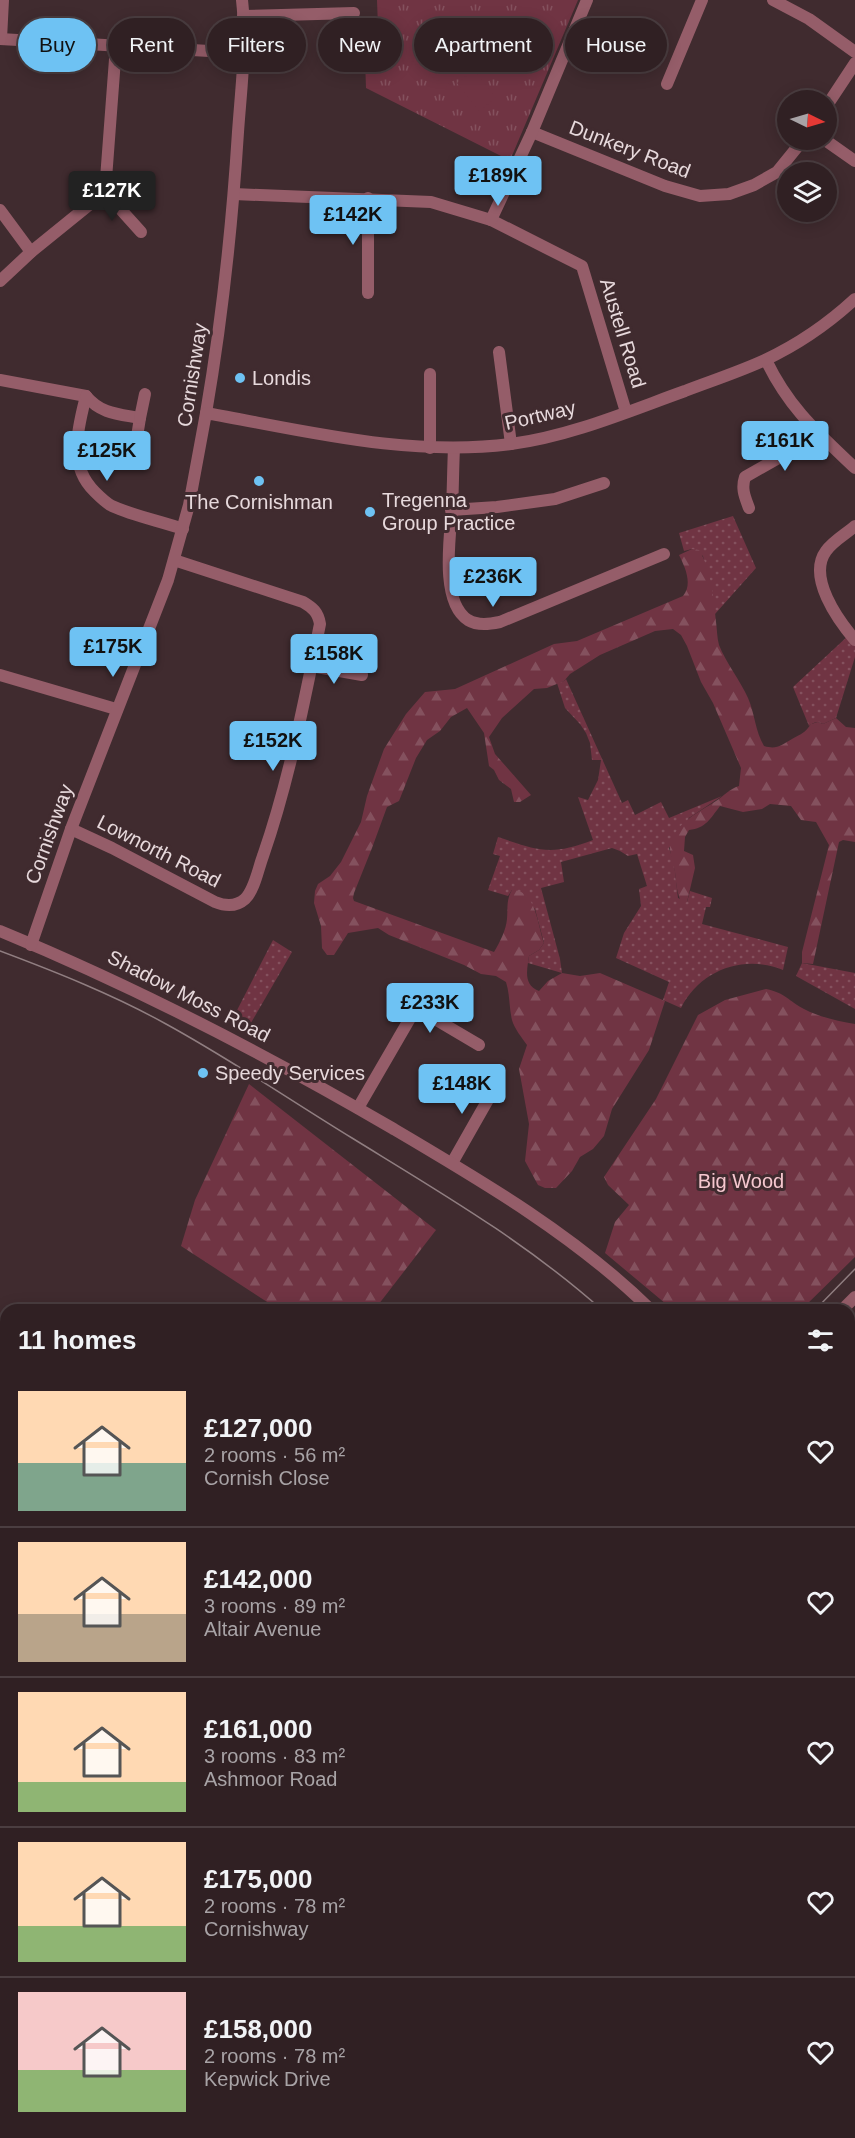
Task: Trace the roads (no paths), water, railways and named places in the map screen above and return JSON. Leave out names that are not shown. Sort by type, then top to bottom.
[{"type":"street","points":[[3,0],[1,39],[108,46]]},
{"type":"street","name":"Cornishway","points":[[242,0],[243,16]]},
{"type":"street","points":[[491,220],[532,132],[587,0]]},
{"type":"street","points":[[667,84],[702,0]]},
{"type":"street","points":[[773,0],[809,19],[855,52]]},
{"type":"street","points":[[243,16],[354,13]]},
{"type":"street","points":[[837,90],[855,63]]},
{"type":"street","points":[[114,72],[105,192],[141,232]]},
{"type":"street","name":"Cornishway","points":[[31,945],[71,829],[174,560],[183,529],[206,413],[224,297],[234,194],[242,72]]},
{"type":"street","name":"Dunkery Road","points":[[532,132],[666,186],[700,196],[729,194],[754,185],[777,172],[795,150]]},
{"type":"street","points":[[837,148],[855,161]]},
{"type":"street","points":[[0,280],[105,192]]},
{"type":"street","name":"Austell Road","points":[[234,194],[431,202],[491,220],[582,266],[626,412]]},
{"type":"street","points":[[368,198],[368,293]]},
{"type":"street","points":[[0,210],[31,252]]},
{"type":"street","name":"Portway","points":[[206,413],[379,444],[430,448],[511,444],[566,432],[766,360],[837,316],[855,299]]},
{"type":"street","points":[[499,352],[511,444]]},
{"type":"street","points":[[766,360],[785,396],[819,435],[855,467]]},
{"type":"street","points":[[430,374],[430,448]]},
{"type":"street","points":[[0,380],[86,396],[103,411],[140,418]]},
{"type":"street","points":[[135,449],[145,394]]},
{"type":"street","points":[[86,396],[78,425],[76,453],[89,486],[111,506],[183,529]]},
{"type":"street","points":[[749,508],[743,492],[745,477],[819,435]]},
{"type":"street","points":[[454,448],[448,553],[453,597],[463,615],[476,623],[500,622],[664,554]]},
{"type":"street","points":[[452,510],[555,499],[603,483]]},
{"type":"street","points":[[855,526],[827,549],[822,558],[820,586],[855,640]]},
{"type":"street","name":"Lownorth Road","points":[[71,829],[215,902],[234,905],[245,898],[253,884],[282,798],[296,742],[320,624],[319,616],[314,609],[303,602],[174,560]]},
{"type":"street","points":[[311,666],[362,675]]},
{"type":"street","points":[[0,675],[117,710]]},
{"type":"street","name":"Shadow Moss Road","points":[[0,931],[93,970],[194,1018],[358,1108],[522,1207],[626,1285],[645,1304]]},
{"type":"street","points":[[396,996],[479,1045]]},
{"type":"street","points":[[358,1108],[416,1008]]},
{"type":"street","points":[[452,1163],[498,1082]]},
{"type":"tram line","points":[[0,951],[126,1003],[213,1051],[481,1218],[543,1262],[595,1304]]},
{"type":"tram line","points":[[821,1304],[855,1269]]},
{"type":"place","name":"Londis","points":[[240,378]]},
{"type":"place","name":"The Cornishman","points":[[259,481]]},
{"type":"place","name":"Tregenna Group Practice","points":[[370,512]]},
{"type":"place","name":"Speedy Services","points":[[203,1073]]},
{"type":"park label","name":"Big Wood","points":[[741,1181]]}]
